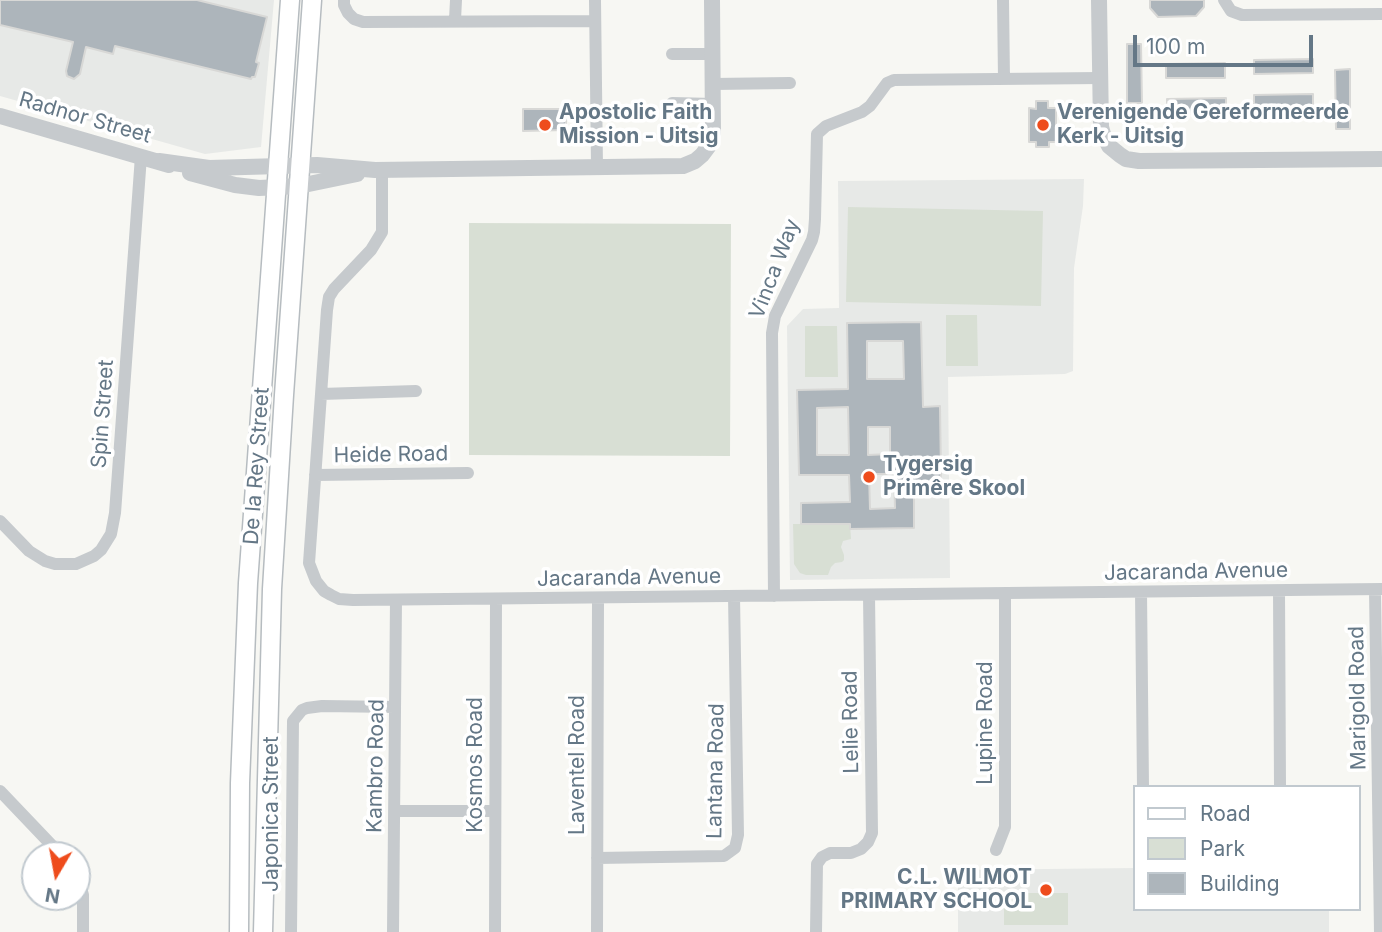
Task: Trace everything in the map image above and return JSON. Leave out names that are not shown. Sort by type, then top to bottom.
[{"type":"main road","name":"De la Rey Street","points":[[239,932],[240,783],[248,583],[290,0]]},
{"type":"main road","name":"De la Rey Street","points":[[263,932],[272,589],[312,0]]},
{"type":"street","points":[[344,0],[345,10],[357,21],[595,21]]},
{"type":"street","points":[[454,20],[456,0]]},
{"type":"street","points":[[595,0],[597,167]]},
{"type":"street","points":[[379,170],[670,167],[695,161],[708,147],[713,132],[712,0]]},
{"type":"street","points":[[1003,0],[1004,79]]},
{"type":"street","points":[[1099,0],[1101,127],[1110,146],[1126,159],[1382,159]]},
{"type":"street","points":[[1224,0],[1231,11],[1242,15],[1382,14]]},
{"type":"street","points":[[672,54],[712,54]]},
{"type":"street","name":"Vinca Way","points":[[774,596],[772,334],[775,316],[814,232],[817,134],[826,126],[862,112],[870,106],[887,83],[894,80],[1100,78]]},
{"type":"street","points":[[713,84],[790,83]]},
{"type":"street","points":[[672,103],[713,104]]},
{"type":"street","name":"Radnor Street","points":[[0,116],[235,185],[278,188],[299,186],[379,170]]},
{"type":"street","name":"Spin Street","points":[[0,521],[29,551],[55,564],[76,564],[94,556],[111,534],[115,513],[141,156]]},
{"type":"street","name":"Radnor Street","points":[[159,161],[209,168],[301,165],[379,170]]},
{"type":"street","name":"Jacaranda Avenue","points":[[379,170],[382,232],[371,250],[329,297],[309,563],[316,581],[324,591],[339,599],[1378,589]]},
{"type":"street","points":[[321,394],[416,391]]},
{"type":"street","name":"Heide Road","points":[[315,475],[468,473]]},
{"type":"street","name":"Marigold Road","points":[[1378,589],[1380,932]]},
{"type":"street","points":[[1279,591],[1280,785]]},
{"type":"street","points":[[1141,592],[1143,785]]},
{"type":"street","name":"Lupine Road","points":[[996,850],[1005,827],[1005,593]]},
{"type":"street","name":"Lelie Road","points":[[816,932],[817,864],[822,857],[830,853],[856,852],[870,838],[872,828],[869,595]]},
{"type":"street","name":"Lantana Road","points":[[597,858],[724,856],[737,844],[734,596]]},
{"type":"street","name":"Laventel Road","points":[[597,932],[598,598]]},
{"type":"street","name":"Kosmos Road","points":[[495,932],[496,599]]},
{"type":"street","name":"Kambro Road","points":[[393,932],[396,600]]},
{"type":"street","name":"Japonica Street","points":[[291,932],[293,721],[307,708],[396,707]]},
{"type":"street","points":[[0,791],[48,841]]},
{"type":"street","points":[[394,811],[495,811]]},
{"type":"street","points":[[83,911],[83,932]]},
{"type":"shaded area","points":[[0,0],[274,0],[261,147],[205,154],[0,96]]},
{"type":"shaded area","name":"Tygersig Primêre Skool","points":[[1084,179],[1074,268],[1073,371],[1065,374],[948,377],[950,578],[790,580],[787,326],[803,309],[839,308],[838,181]]},
{"type":"shaded area","name":"C.L. WILMOT PRIMARY SCHOOL","points":[[1134,868],[1134,911],[1329,911],[1329,932],[958,932],[958,870]]},
{"type":"green space","points":[[848,207],[1043,211],[1041,306],[846,302]]},
{"type":"green space","points":[[469,223],[731,224],[730,456],[469,455]]},
{"type":"green space","points":[[946,315],[977,315],[978,366],[946,366]]},
{"type":"green space","points":[[805,326],[837,326],[838,377],[805,377]]},
{"type":"green space","points":[[793,524],[850,524],[851,539],[843,541],[841,547],[844,560],[835,563],[828,575],[800,573],[794,564]]},
{"type":"green space","points":[[1004,893],[1068,893],[1068,925],[1004,925]]},
{"type":"building","points":[[0,0],[197,0],[267,17],[256,62],[259,63],[255,77],[251,79],[115,46],[113,54],[86,47],[80,74],[74,79],[67,76],[66,71],[73,42],[0,25]]},
{"type":"building","points":[[1150,0],[1204,0],[1204,7],[1196,16],[1158,17],[1150,8]]},
{"type":"building","points":[[1127,44],[1141,44],[1142,103],[1127,103]]},
{"type":"building","points":[[1313,59],[1313,73],[1254,74],[1254,60]]},
{"type":"building","points":[[1225,63],[1225,78],[1166,78],[1166,64]]},
{"type":"building","points":[[1350,69],[1350,129],[1336,129],[1335,70]]},
{"type":"building","points":[[1313,94],[1313,109],[1254,109],[1254,95]]},
{"type":"building","points":[[1226,98],[1226,113],[1167,114],[1167,99]]},
{"type":"building","name":"Verenigende Gereformeerde Kerk - Uitsig","points":[[1036,101],[1048,101],[1048,108],[1056,108],[1056,142],[1049,142],[1049,147],[1036,147],[1036,142],[1029,142],[1029,108],[1036,109]]},
{"type":"building","name":"Apostolic Faith Mission - Uitsig","points":[[523,109],[566,109],[566,130],[523,131]]},
{"type":"building","points":[[921,322],[923,407],[940,406],[941,474],[940,483],[934,483],[934,487],[914,487],[914,528],[850,529],[850,524],[801,524],[801,503],[850,502],[849,475],[799,475],[797,390],[848,389],[847,323]],"holes":[[[867,341],[903,341],[904,379],[867,379]],[[848,407],[849,455],[817,455],[817,408]],[[868,427],[890,427],[890,454],[868,455]],[[869,474],[894,474],[895,508],[870,509]]]},
{"type":"place","name":"Apostolic Faith Mission - Uitsig","points":[[545,125]]},
{"type":"place","name":"Verenigende Gereformeerde Kerk - Uitsig","points":[[1043,125]]},
{"type":"place","name":"Tygersig Primêre Skool","points":[[869,477]]},
{"type":"place","name":"C.L. WILMOT PRIMARY SCHOOL","points":[[1046,890]]}]
